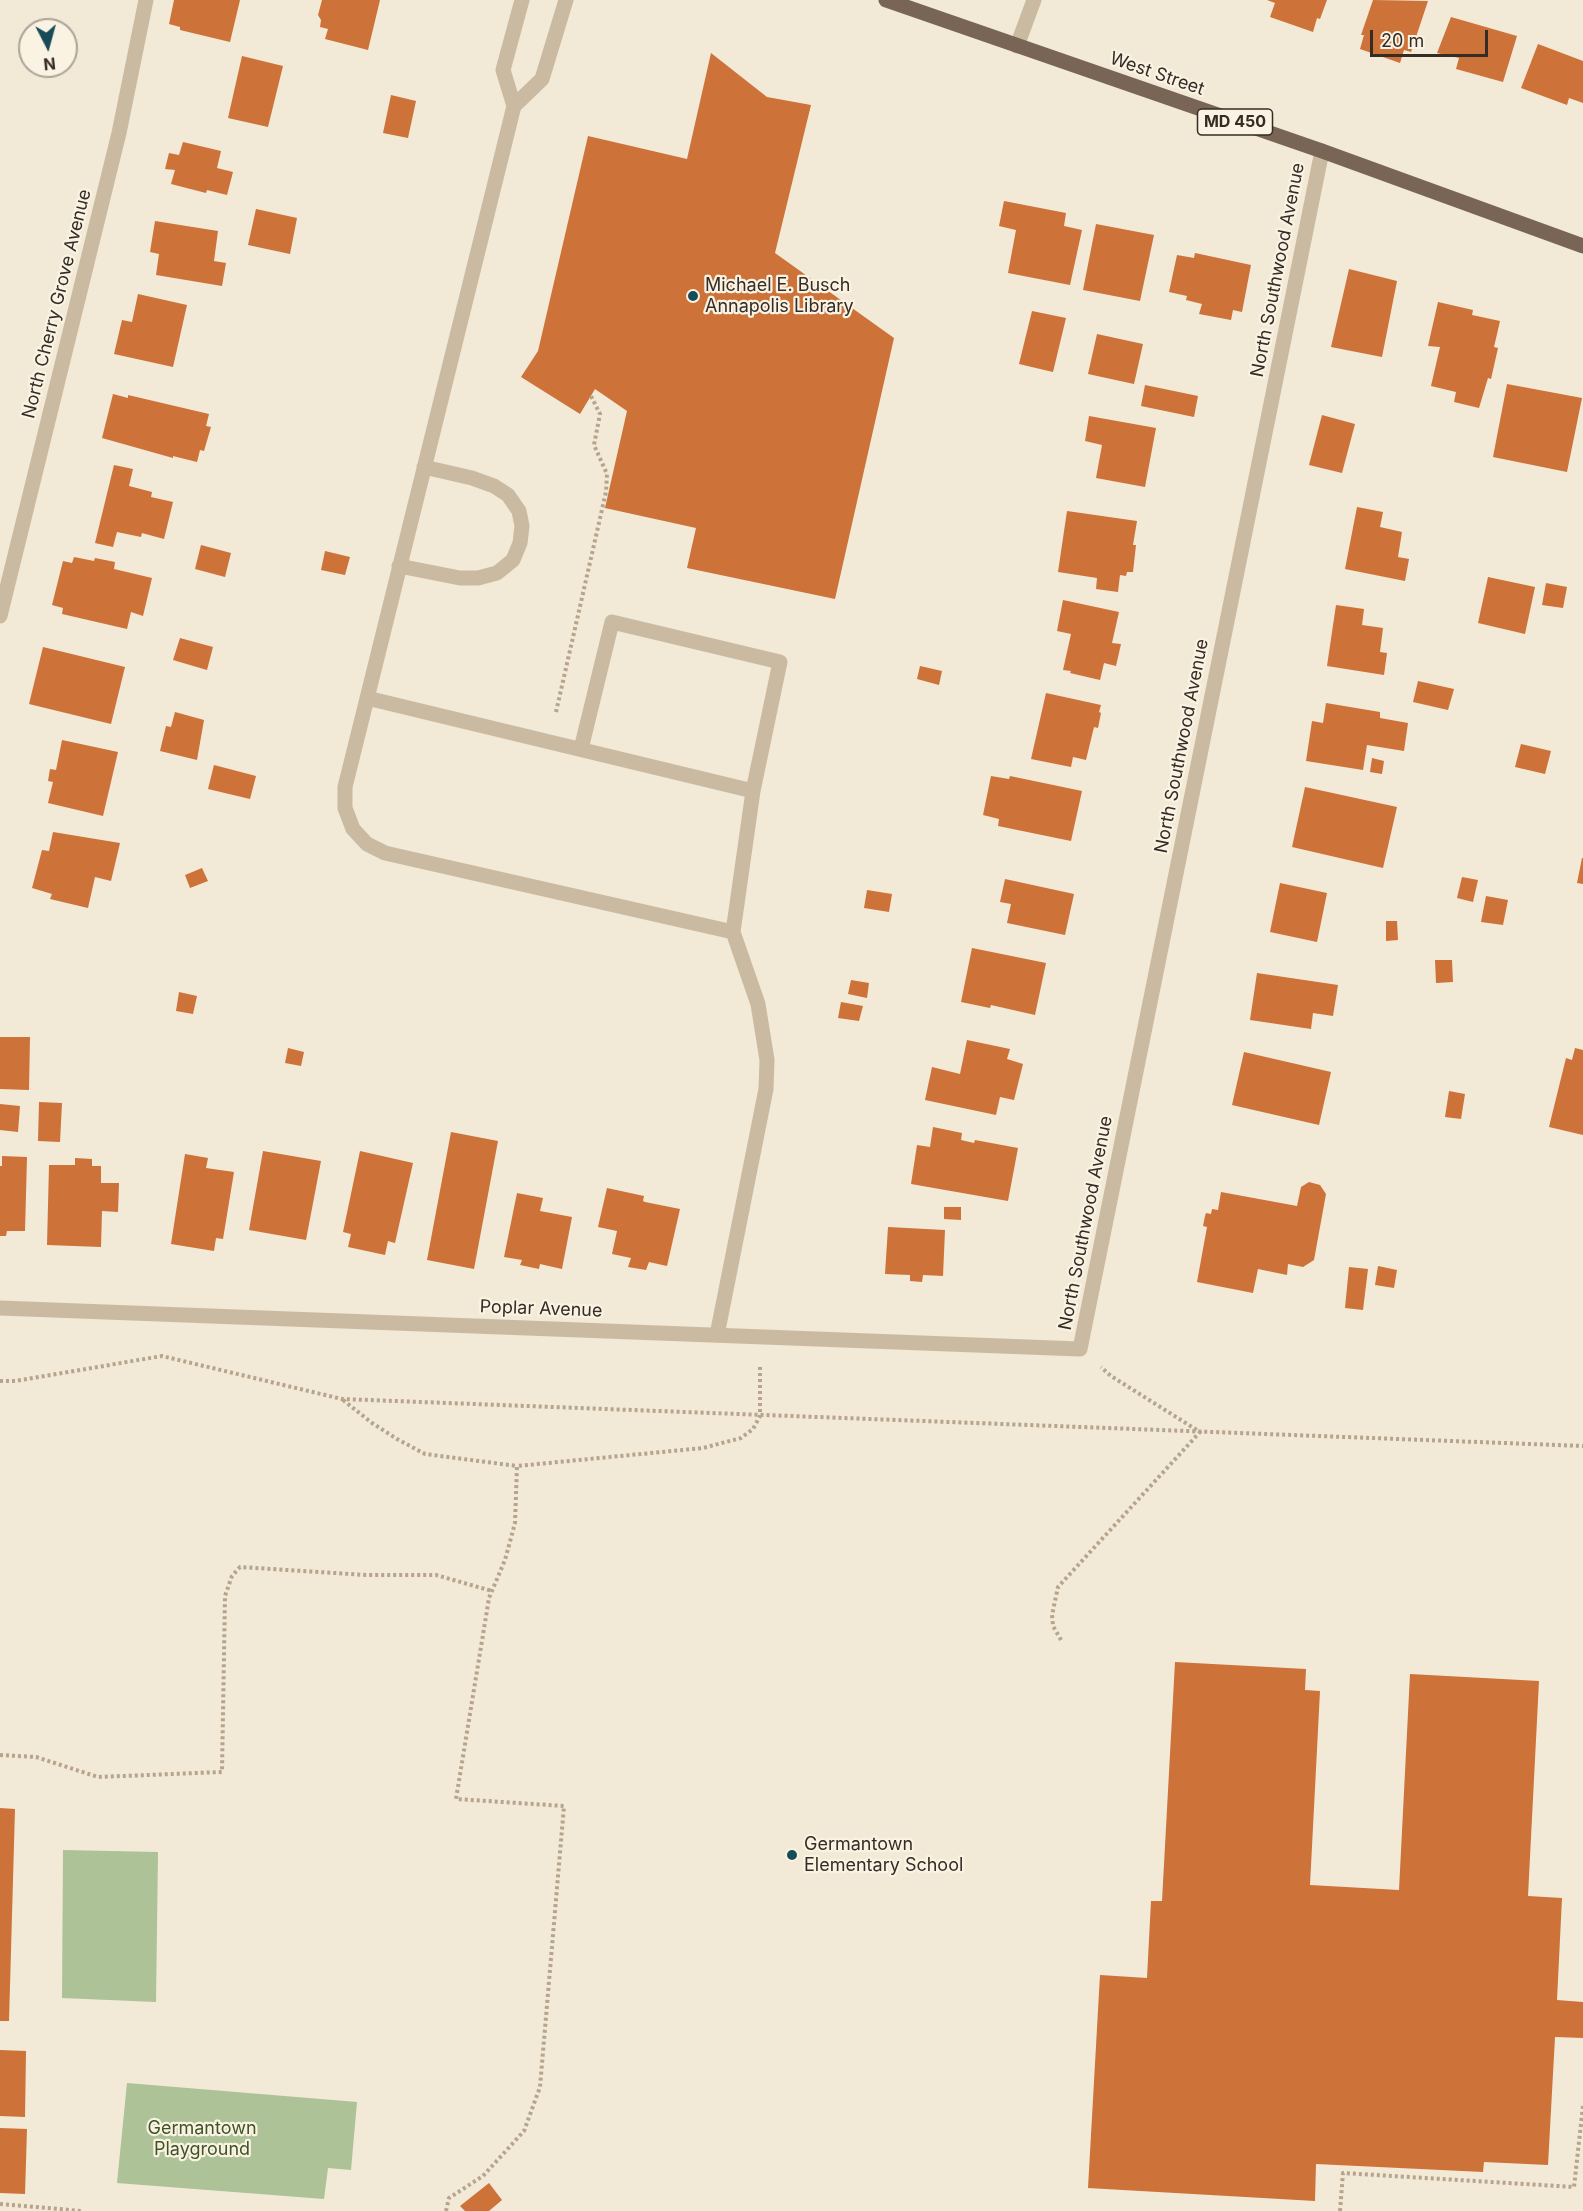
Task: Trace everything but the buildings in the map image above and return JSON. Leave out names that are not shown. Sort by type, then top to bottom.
[{"type":"main road","name":"West Street","points":[[886,0],[1583,246]]},
{"type":"street","name":"North Cherry Grove Avenue","points":[[0,616],[119,133],[146,0]]},
{"type":"street","points":[[522,0],[503,70],[514,106],[345,787],[345,808],[353,829],[367,844],[385,853],[733,932]]},
{"type":"street","points":[[514,106],[542,79],[566,0]]},
{"type":"street","points":[[1017,46],[1034,0]]},
{"type":"street","name":"North Southwood Avenue","points":[[1080,1349],[1322,152]]},
{"type":"street","points":[[399,566],[460,578],[478,578],[497,573],[513,560],[520,543],[522,526],[519,511],[508,495],[494,486],[472,478],[424,466]]},
{"type":"street","points":[[581,749],[612,622],[780,662],[753,791],[733,932],[758,1004],[767,1060],[766,1089],[717,1335]]},
{"type":"street","points":[[367,698],[753,791]]},
{"type":"street","name":"Poplar Avenue","points":[[0,1308],[1080,1349]]},
{"type":"path","points":[[556,712],[606,492],[608,474],[594,445],[600,414],[591,396]]},
{"type":"path","points":[[342,1399],[380,1428],[425,1454],[517,1467],[703,1448],[741,1438],[753,1429],[760,1416],[760,1336]]},
{"type":"path","points":[[1080,1349],[1111,1376],[1200,1432]]},
{"type":"path","points":[[0,1381],[15,1381],[162,1356],[342,1399],[1583,1446]]},
{"type":"path","points":[[1061,1640],[1053,1626],[1052,1615],[1058,1587],[1200,1432]]},
{"type":"path","points":[[446,2211],[449,2198],[483,2176],[524,2131],[540,2087],[564,1806],[456,1799],[492,1591],[506,1560],[515,1524],[517,1467]]},
{"type":"path","points":[[0,1755],[36,1757],[98,1778],[222,1772],[225,1596],[232,1576],[240,1567],[366,1575],[436,1575],[492,1591]]},
{"type":"path","points":[[1340,2211],[1343,2173],[1574,2187],[1583,2106]]},
{"type":"path","points":[[0,2204],[82,2211]]},
{"type":"green space","points":[[63,1850],[158,1852],[156,2002],[62,1998]]},
{"type":"green space","name":"Germantown Playground","points":[[127,2083],[357,2102],[351,2170],[328,2168],[324,2199],[117,2183]]},
{"type":"place","name":"Michael E. Busch Annapolis Library","points":[[693,296]]},
{"type":"place","name":"Germantown Elementary School","points":[[792,1855]]}]
